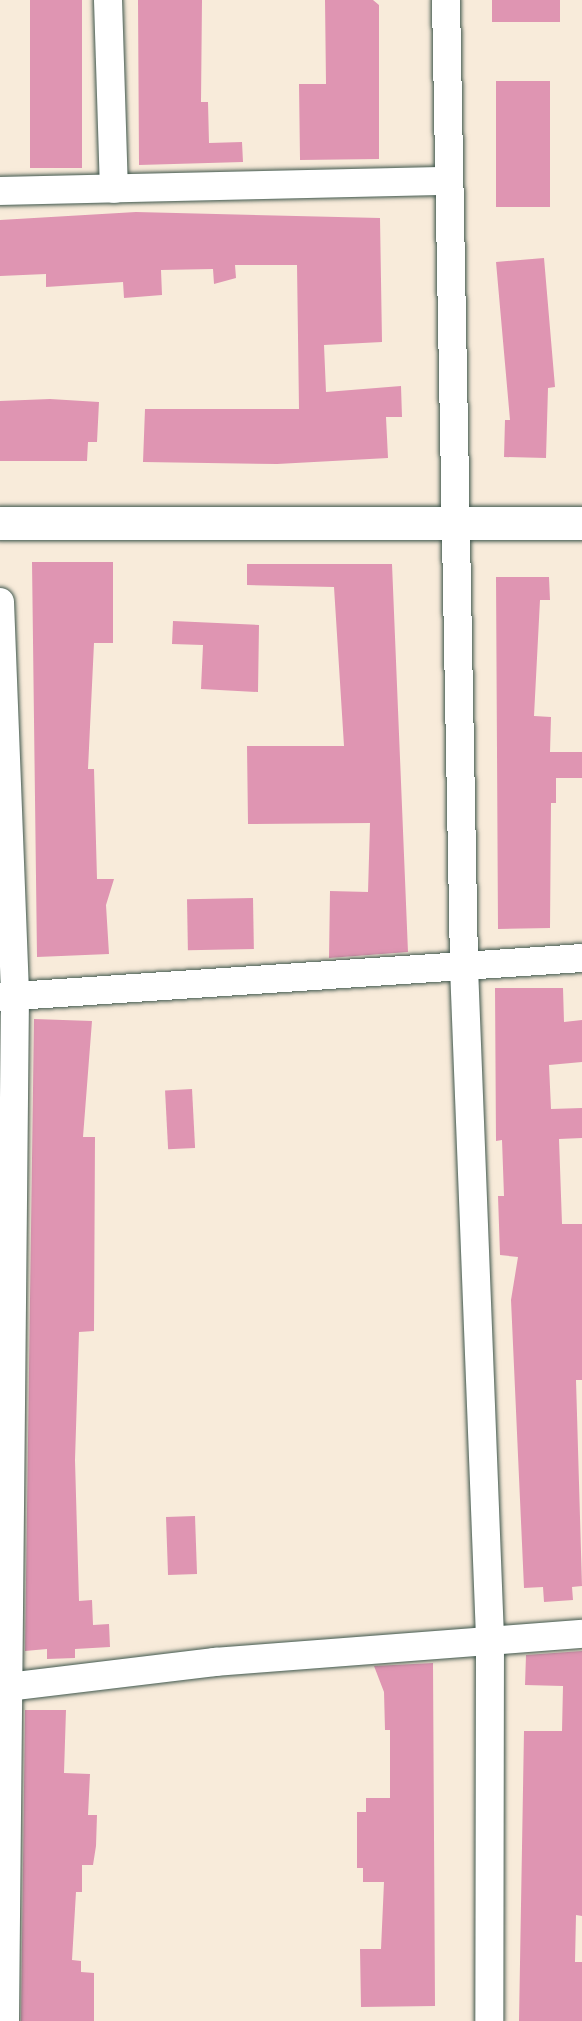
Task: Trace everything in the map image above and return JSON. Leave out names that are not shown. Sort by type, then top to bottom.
[{"type":"street","points":[[108,0],[114,189]]},
{"type":"street","points":[[446,0],[453,522],[464,967],[490,1638],[489,2021]]},
{"type":"street","points":[[0,191],[448,181]]},
{"type":"street","points":[[0,523],[582,523]]},
{"type":"street","points":[[0,602],[7,996],[2,1688],[5,2021]]},
{"type":"street","points":[[7,996],[582,958]]},
{"type":"street","points":[[2,1688],[215,1662],[490,1638],[582,1634]]},
{"type":"building","points":[[30,0],[82,0],[82,168],[30,168]]},
{"type":"building","points":[[138,0],[202,0],[201,102],[208,102],[209,143],[242,142],[243,162],[139,165]]},
{"type":"building","points":[[325,0],[373,0],[379,5],[379,159],[300,160],[299,84],[326,84]]},
{"type":"building","points":[[492,0],[560,0],[560,22],[492,22]]},
{"type":"building","points":[[496,81],[550,81],[550,207],[496,207]]},
{"type":"building","points":[[136,212],[380,218],[382,342],[324,345],[326,392],[401,386],[402,417],[386,417],[388,458],[277,464],[143,462],[145,409],[299,409],[297,265],[235,265],[236,278],[214,284],[213,269],[161,270],[162,295],[124,298],[123,282],[46,287],[46,274],[0,276],[0,220]]},
{"type":"building","points":[[544,258],[555,387],[548,388],[546,458],[504,457],[505,420],[510,420],[496,262]]},
{"type":"building","points":[[50,399],[99,402],[97,442],[88,442],[87,461],[0,461],[0,401]]},
{"type":"building","points":[[32,562],[113,562],[113,643],[94,643],[88,769],[94,769],[97,879],[114,879],[106,905],[109,954],[37,957]]},
{"type":"building","points":[[247,564],[392,564],[408,952],[329,958],[330,891],[368,892],[370,823],[248,824],[247,746],[344,746],[334,587],[247,585]]},
{"type":"building","points":[[496,577],[549,577],[550,600],[540,600],[534,716],[551,717],[550,752],[582,752],[582,778],[556,778],[556,803],[551,803],[550,928],[498,929]]},
{"type":"building","points":[[173,621],[259,625],[258,692],[201,689],[203,645],[172,644]]},
{"type":"building","points":[[253,898],[254,949],[188,950],[187,899]]},
{"type":"building","points":[[495,988],[563,988],[564,1022],[582,1020],[582,1062],[549,1065],[551,1109],[582,1108],[582,1138],[559,1139],[562,1224],[582,1224],[582,1380],[576,1380],[582,1586],[572,1587],[573,1600],[544,1602],[543,1587],[524,1588],[511,1300],[518,1257],[500,1255],[498,1196],[504,1196],[502,1140],[496,1141]]},
{"type":"building","points":[[34,1019],[92,1021],[83,1137],[95,1137],[94,1331],[79,1332],[75,1460],[79,1601],[92,1600],[93,1625],[109,1624],[110,1647],[75,1649],[75,1658],[47,1659],[47,1649],[25,1651]]},
{"type":"building","points":[[192,1089],[195,1148],[168,1149],[165,1090]]},
{"type":"building","points":[[195,1516],[197,1574],[168,1575],[166,1517]]},
{"type":"building","points":[[582,1651],[582,1916],[576,1915],[575,1962],[582,1962],[582,2021],[519,2021],[524,1731],[562,1731],[563,1686],[525,1685],[526,1655]]},
{"type":"building","points":[[433,1663],[435,2006],[361,2007],[360,1949],[381,1949],[384,1882],[363,1882],[363,1868],[357,1868],[357,1812],[366,1812],[366,1798],[390,1798],[390,1730],[385,1730],[384,1692],[374,1666]]},
{"type":"building","points":[[25,1710],[66,1710],[64,1773],[90,1774],[88,1815],[97,1815],[96,1846],[93,1865],[82,1865],[82,1892],[76,1892],[72,1960],[81,1961],[81,1972],[94,1973],[94,2021],[21,2021]]}]
